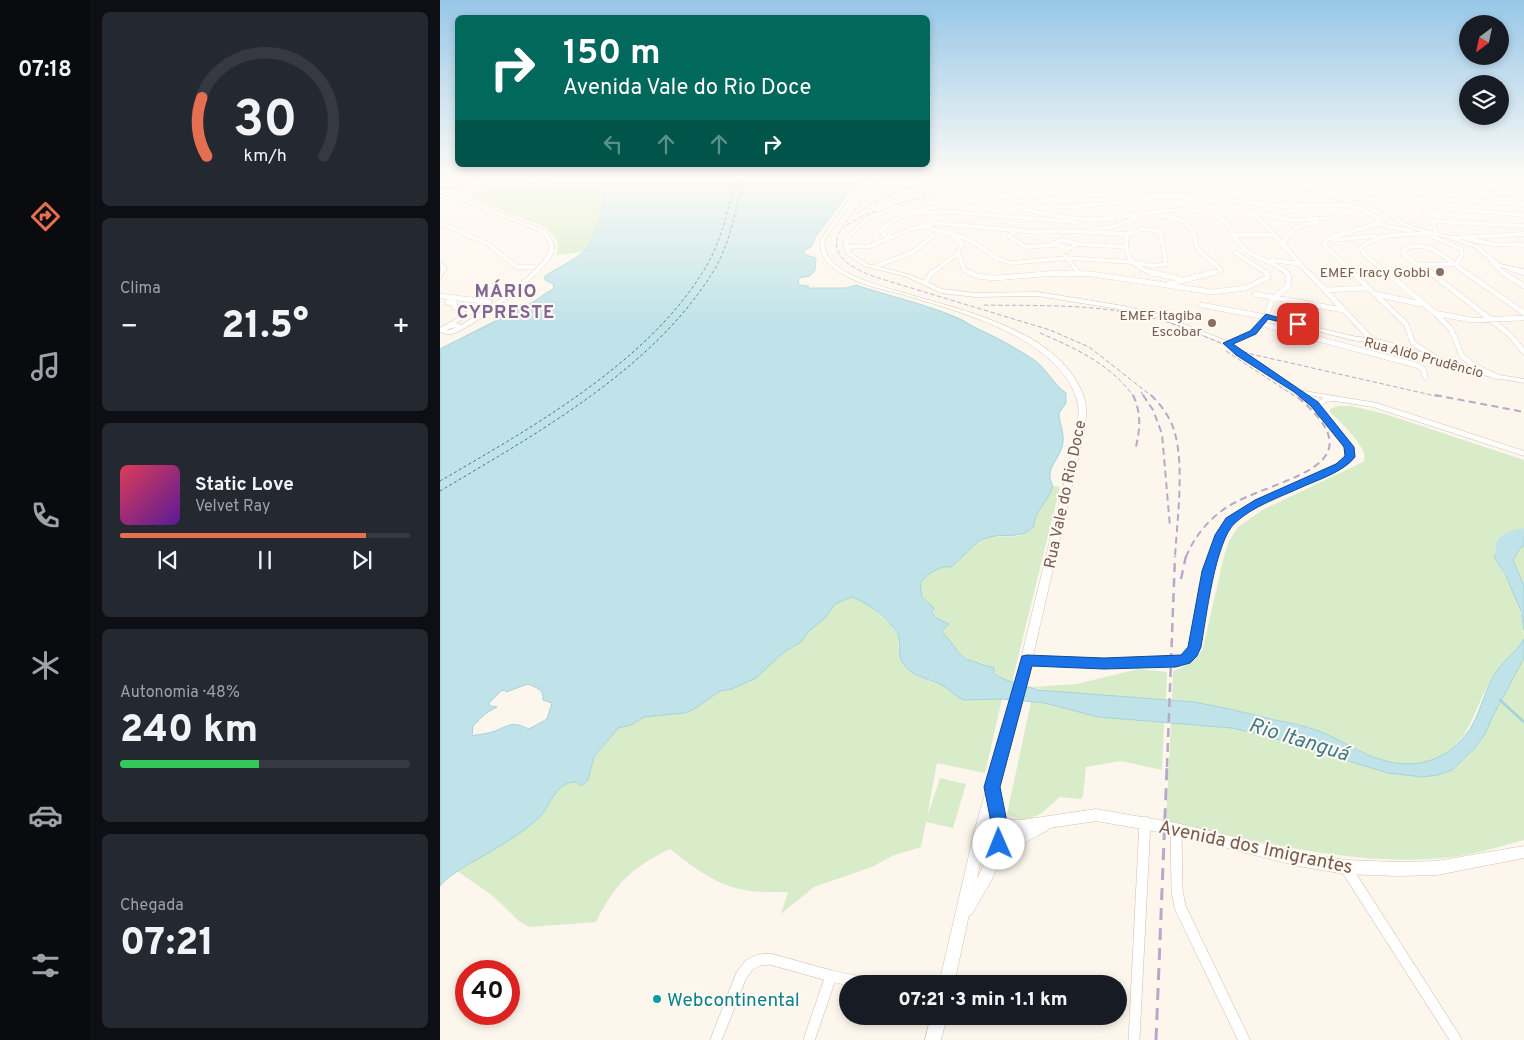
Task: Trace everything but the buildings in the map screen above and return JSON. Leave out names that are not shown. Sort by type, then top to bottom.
[{"type":"street","points":[[448,228],[488,244],[517,267],[534,267]]},
{"type":"street","points":[[440,336],[444,329],[489,302],[516,282],[534,267],[544,255],[545,246],[540,236],[534,229],[530,228]]},
{"type":"street","points":[[444,329],[459,328],[504,298],[541,268],[549,258],[552,245],[546,235],[531,228]]},
{"type":"street","name":"Rua Vale do Rio Doce","points":[[829,228],[823,238],[821,248],[831,263],[854,278],[983,320],[1029,340],[1049,353],[1075,385],[1081,404],[1079,435],[1027,660],[992,787],[961,920]]},
{"type":"street","points":[[857,228],[849,235],[846,247],[852,258],[874,268],[905,275],[937,290],[958,294],[1038,294],[1124,308],[1159,316],[1227,343],[1239,354],[1299,392],[1319,409],[1349,447],[1350,457],[1339,466],[1247,509],[1230,521],[1224,528],[1209,571],[1194,647],[1188,658],[1176,662],[1104,663],[1027,660]]},
{"type":"street","points":[[884,228],[881,232],[892,237]]},
{"type":"street","points":[[846,247],[870,246],[914,228]]},
{"type":"street","points":[[931,228],[970,240],[998,259],[1006,262],[1020,263],[1066,258],[1132,262],[1154,266],[1164,265],[1167,262],[1160,232],[1142,229],[1128,234],[1016,231],[984,228]]},
{"type":"street","points":[[1068,231],[1113,228]]},
{"type":"street","points":[[1158,285],[1219,272],[1221,268],[1197,248],[1194,234],[1189,228]]},
{"type":"street","points":[[1227,343],[1246,337],[1262,324],[1271,302],[1288,286],[1289,278],[1279,267],[1245,250],[1231,235],[1228,228]]},
{"type":"street","points":[[1265,228],[1373,341]]},
{"type":"street","points":[[1282,246],[1287,234],[1295,228]]},
{"type":"street","points":[[1327,240],[1366,228]]},
{"type":"street","points":[[1395,228],[1427,234]]},
{"type":"street","points":[[1411,228],[1462,249],[1462,254],[1455,265]]},
{"type":"street","points":[[1435,228],[1436,234]]},
{"type":"street","points":[[1016,231],[1009,236],[1020,245],[1030,247],[1065,240],[1078,244],[1126,247]]},
{"type":"street","points":[[925,283],[934,270],[961,249],[961,242],[951,234]]},
{"type":"street","points":[[1128,234],[1126,247],[1132,262],[1143,270],[1160,276],[1193,279]]},
{"type":"street","points":[[1327,240],[1436,234],[1479,249],[1484,252],[1500,271],[1524,286]]},
{"type":"street","points":[[1452,238],[1524,234]]},
{"type":"street","points":[[874,268],[904,257],[923,246],[934,235]]},
{"type":"street","points":[[1231,235],[1272,235]]},
{"type":"street","points":[[1397,235],[1369,242],[1361,248],[1364,254],[1435,313],[1452,330],[1462,356],[1500,378]]},
{"type":"street","points":[[1460,237],[1492,244],[1524,245]]},
{"type":"street","points":[[1327,240],[1325,244],[1328,250],[1407,326],[1413,343],[1436,358]]},
{"type":"street","points":[[1052,244],[1059,245],[1065,249]]},
{"type":"street","points":[[1065,249],[1078,244]]},
{"type":"street","points":[[1524,314],[1436,250],[1423,247],[1403,249],[1405,256],[1420,265],[1491,320],[1516,342],[1524,352]]},
{"type":"street","points":[[1065,249],[1063,250],[1066,258],[1079,273]]},
{"type":"street","points":[[958,253],[964,270],[982,277],[1002,278],[1079,273],[1218,292],[1246,288],[1268,277],[1264,270],[1245,261],[1236,253]]},
{"type":"street","points":[[1257,257],[1300,264]]},
{"type":"street","points":[[1492,262],[1524,272]]},
{"type":"street","points":[[440,264],[444,268],[440,275]]},
{"type":"street","points":[[1420,265],[1455,265]]},
{"type":"street","points":[[516,282],[523,282]]},
{"type":"street","points":[[1325,290],[1368,288]]},
{"type":"street","points":[[1255,294],[1344,310]]},
{"type":"street","points":[[1374,294],[1424,305]]},
{"type":"street","points":[[440,296],[489,302]]},
{"type":"street","points":[[446,302],[455,303],[454,306],[456,308],[474,310]]},
{"type":"street","points":[[1201,305],[1266,316]]},
{"type":"street","points":[[1435,313],[1463,319],[1524,318]]},
{"type":"street","name":"Rua Aldo Prudêncio","points":[[1266,316],[1352,338],[1373,341],[1500,378],[1524,382]]},
{"type":"street","points":[[1262,324],[1416,365],[1423,369],[1425,377]]},
{"type":"street","points":[[1516,342],[1524,343]]},
{"type":"street","points":[[1299,392],[1324,400],[1340,401]]},
{"type":"street","points":[[1299,392],[1384,411],[1524,456]]},
{"type":"street","points":[[1319,409],[1324,400]]},
{"type":"street","points":[[1319,409],[1340,401]]},
{"type":"street","points":[[948,975],[961,920],[997,851],[1000,835],[992,787]]},
{"type":"street","name":"Avenida dos Imigrantes","points":[[980,836],[990,825],[999,824],[1012,827],[1048,824],[1080,816],[1096,815],[1145,822],[1298,859],[1345,867],[1438,868],[1524,852]]},
{"type":"street","points":[[1134,1040],[1145,822]]},
{"type":"street","name":"Avenida dos Imigrantes","points":[[997,851],[1048,824]]},
{"type":"street","points":[[1176,829],[1177,890],[1180,907],[1244,1040]]},
{"type":"street","points":[[980,836],[987,848],[997,851]]},
{"type":"street","points":[[1345,867],[1456,1040]]},
{"type":"street","points":[[716,1040],[736,986],[750,965],[759,960],[770,959],[839,978]]},
{"type":"street","points":[[809,1040],[830,976]]},
{"type":"street","points":[[933,1040],[937,1025]]},
{"type":"green space","points":[[546,228],[597,228],[583,252],[557,255],[558,242]]},
{"type":"green space","points":[[1338,406],[1351,406],[1382,413],[1524,460],[1524,531],[1504,541],[1494,557],[1510,586],[1518,607],[1524,639],[1493,677],[1464,735],[1445,753],[1431,761],[1417,765],[1401,765],[1385,761],[1323,733],[1299,725],[1219,707],[1172,700],[1173,671],[1191,662],[1203,648],[1224,556],[1229,541],[1238,527],[1264,509],[1363,462],[1365,457],[1359,443],[1330,412],[1330,409]]},
{"type":"green space","points":[[1053,486],[1060,487],[1012,682],[1001,678],[987,665],[968,659],[957,651],[942,631],[948,624],[936,618],[930,604],[922,597],[920,583],[934,571],[942,567],[951,567],[958,562],[965,552],[989,537],[1019,536],[1034,526],[1036,516]]},
{"type":"green space","points":[[1524,546],[1524,586],[1513,560],[1521,547]]},
{"type":"green space","points":[[851,597],[865,602],[891,625],[899,639],[898,647],[903,664],[919,677],[946,687],[964,700],[1002,699],[985,773],[937,763],[927,817],[940,778],[966,784],[953,828],[926,822],[921,847],[892,856],[872,867],[814,887],[781,914],[788,892],[750,891],[734,888],[714,880],[670,849],[645,863],[626,878],[610,897],[596,922],[529,927],[520,922],[493,896],[457,871],[521,831],[541,815],[556,792],[565,784],[573,781],[581,785],[588,780],[594,758],[618,728],[631,725],[644,717],[685,713],[696,708],[720,691],[748,682],[784,652],[801,642],[808,632],[825,618],[835,604]]},
{"type":"green space","points":[[1524,658],[1524,840],[1453,857],[1408,860],[1373,859],[1269,844],[1166,822],[1171,723],[1248,731],[1388,773],[1422,777],[1452,770],[1474,749],[1485,734]]},
{"type":"green space","points":[[1138,669],[1167,672],[1166,700],[1053,692],[1031,687],[1077,684]]},
{"type":"green space","points":[[1031,702],[1045,703],[1098,717],[1164,723],[1162,770],[1121,761],[1086,767],[1081,799],[1060,797],[1042,813],[1025,821],[1007,814]]},
{"type":"water","points":[[822,228],[812,246],[803,251],[806,255],[816,258],[815,270],[810,276],[798,278],[799,285],[809,286],[807,288],[846,288],[856,285],[920,304],[958,318],[1005,342],[1031,358],[1066,393],[1066,403],[1059,413],[1063,443],[1060,453],[1052,466],[1050,475],[1053,486],[1036,516],[1034,526],[1019,535],[996,536],[984,539],[951,567],[942,567],[934,571],[920,583],[922,597],[934,608],[932,612],[936,618],[949,624],[942,631],[966,659],[994,668],[994,673],[1004,679],[1038,690],[1194,702],[1214,706],[1307,727],[1375,758],[1405,764],[1420,763],[1434,759],[1447,752],[1459,742],[1470,729],[1496,672],[1524,639],[1524,658],[1485,734],[1474,749],[1452,770],[1438,775],[1422,777],[1388,773],[1263,735],[1232,728],[1098,717],[1045,703],[1002,699],[964,700],[940,684],[908,670],[901,659],[899,639],[893,627],[872,608],[851,597],[835,604],[825,618],[808,632],[801,642],[784,652],[756,678],[732,689],[720,691],[696,708],[685,713],[644,717],[631,725],[618,728],[594,757],[588,780],[581,786],[577,782],[571,782],[561,787],[545,810],[531,825],[456,872],[440,886],[440,349],[533,302],[554,288],[553,284],[545,280],[545,276],[582,253],[596,229]],"holes":[[[528,684],[541,691],[543,700],[552,703],[547,719],[529,729],[514,724],[490,733],[472,736],[473,726],[485,714],[497,707],[490,706],[489,703],[501,691],[505,690],[506,692]]]},
{"type":"water","points":[[1524,531],[1524,546],[1521,547],[1513,560],[1524,586],[1524,630],[1521,611],[1505,574],[1494,557],[1504,541]]},
{"type":"waterway","name":"Rio Itanguá","points":[[1505,559],[1503,552],[1503,542],[1505,539],[1524,532]]},
{"type":"waterway","points":[[1500,700],[1524,722]]},
{"type":"ferry route","points":[[440,481],[551,414],[623,361],[655,331],[684,299],[707,265],[723,228]]},
{"type":"ferry route","points":[[440,491],[553,422],[626,369],[659,339],[688,307],[719,262],[732,228]]},
{"type":"railway","points":[[843,228],[838,234],[836,243],[841,256],[852,266],[875,277],[1050,330],[1089,347],[1152,397]]},
{"type":"railway","points":[[984,305],[1079,307],[1127,312],[1173,324],[1251,354],[1440,397]]},
{"type":"railway","points":[[1040,333],[1079,351],[1104,367],[1134,397]]},
{"type":"railway","points":[[1226,351],[1296,397]]},
{"type":"railway","points":[[1141,392],[1144,397]]},
{"type":"railway","points":[[1143,395],[1153,410],[1162,434],[1170,527]]},
{"type":"railway","points":[[1186,557],[1200,532],[1220,512],[1236,502],[1299,475],[1316,465],[1327,453],[1329,438],[1319,419],[1295,395]]},
{"type":"railway","points":[[1435,395],[1524,412]]},
{"type":"railway","points":[[1134,397],[1138,409],[1139,423],[1135,451]]},
{"type":"railway","points":[[1152,397],[1170,420],[1177,444],[1180,476],[1175,557]]},
{"type":"railway","points":[[1167,767],[1175,556]]},
{"type":"railway","points":[[1181,579],[1186,556]]},
{"type":"railway","points":[[1156,1040],[1167,766]]},
{"type":"place","name":"EMEF Iracy Gobbi","points":[[1440,272]]},
{"type":"place","name":"EMEF Itagiba Escobar","points":[[1212,323]]},
{"type":"place","name":"Webcontinental","points":[[657,999]]},
{"type":"district","name":"MÁRIO CYPRESTE","points":[[506,301]]},
{"type":"route","points":[[999,844],[998,817],[992,787],[1027,660],[1104,663],[1176,662],[1185,660],[1194,647],[1209,571],[1224,528],[1238,514],[1345,463],[1350,457],[1349,447],[1314,404],[1297,390],[1239,354],[1227,343],[1246,337],[1261,325],[1266,316],[1298,324]]}]
